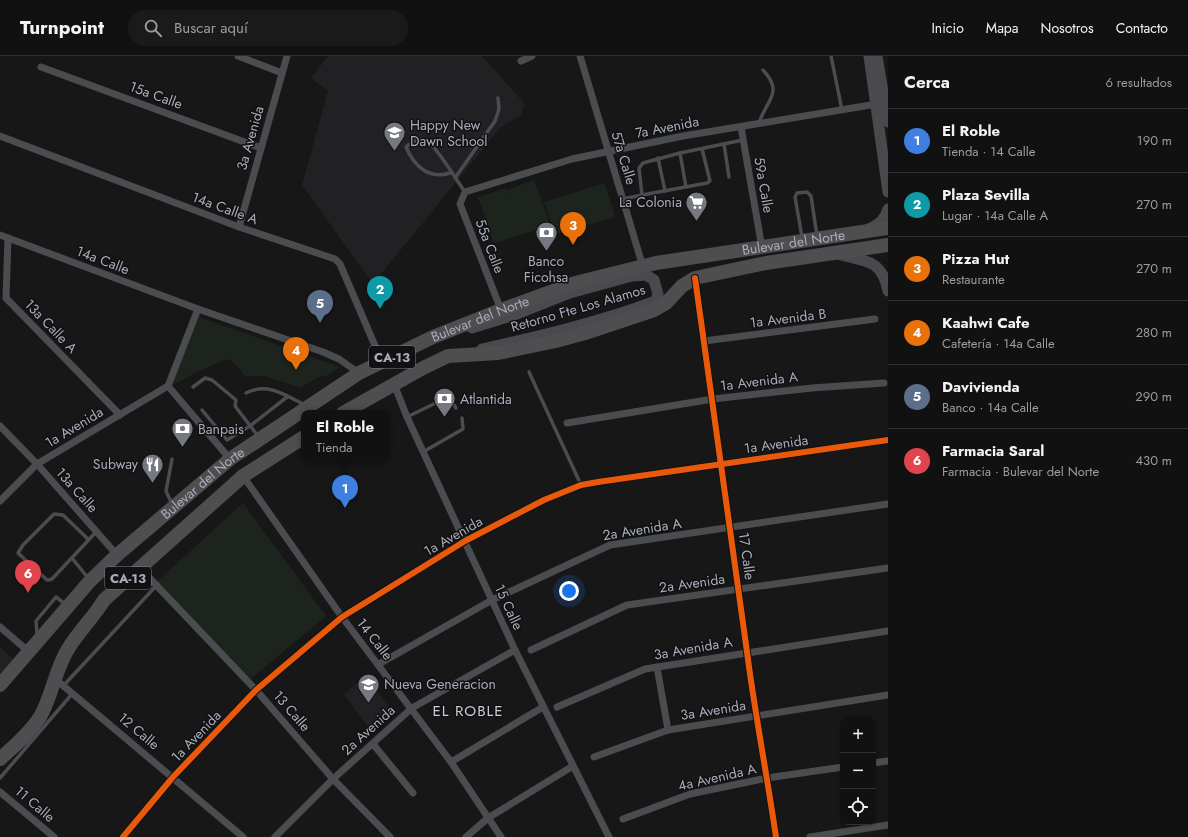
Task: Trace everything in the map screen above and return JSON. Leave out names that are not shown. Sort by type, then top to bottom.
[{"type":"highway","name":"Bulevar del Norte","points":[[303,410],[359,373],[434,337],[501,310],[576,283],[642,266],[888,228]]},
{"type":"highway","name":"Bulevar del Norte","points":[[348,410],[448,356],[498,353],[556,342],[654,310],[666,303],[682,286],[695,278],[766,263],[837,254],[888,245]]},
{"type":"highway","name":"Bulevar del Norte","points":[[0,685],[90,581],[117,555],[230,459],[301,412]]},
{"type":"highway","points":[[0,690],[110,566],[260,438]]},
{"type":"highway","name":"Bulevar del Norte","points":[[0,759],[22,739],[40,716],[59,682],[68,649],[94,616],[104,600],[139,568],[252,472],[298,443]]},
{"type":"highway","points":[[0,752],[30,716],[49,668],[59,652],[88,614],[104,600]]},
{"type":"main road","points":[[870,56],[888,192]]},
{"type":"main road","points":[[878,56],[888,122]]},
{"type":"main road","points":[[885,56],[888,84]]},
{"type":"main road","points":[[864,232],[881,222],[886,216],[888,209]]},
{"type":"main road","points":[[837,254],[872,262],[880,269],[886,279],[888,291]]},
{"type":"main road","name":"Retorno Fte Los Alamos","points":[[434,337],[517,314],[570,293],[632,276],[646,275],[654,280],[656,285],[656,301],[644,306],[512,344],[448,356]]},
{"type":"street","points":[[238,56],[282,73]]},
{"type":"street","name":"3a Avenida","points":[[239,227],[287,56]]},
{"type":"street","points":[[521,61],[532,56]]},
{"type":"street","name":"57a Calle","points":[[580,56],[642,266]]},
{"type":"street","name":"15a Calle","points":[[41,67],[261,148]]},
{"type":"street","name":"7a Avenida","points":[[465,192],[572,159],[608,151],[683,136],[876,104]]},
{"type":"street","name":"59a Calle","points":[[741,127],[762,248]]},
{"type":"street","name":"14a Calle A","points":[[0,136],[239,227],[335,259],[340,264],[382,362]]},
{"type":"street","name":"55a Calle","points":[[465,192],[460,204],[501,310]]},
{"type":"street","name":"14a Calle","points":[[0,235],[198,309],[323,352],[338,358],[359,373]]},
{"type":"street","name":"13a Calle A","points":[[8,238],[6,298],[120,416]]},
{"type":"street","name":"17 Calle","points":[[695,278],[713,399],[720,465],[740,589],[747,652],[768,778],[776,837]]},
{"type":"street","points":[[198,309],[168,386],[230,459]]},
{"type":"street","name":"1a Avenida B","points":[[704,341],[875,319]]},
{"type":"street","name":"1a Avenida A","points":[[568,423],[713,399],[812,388],[884,383]]},
{"type":"street","name":"15 Calle","points":[[394,384],[407,417],[514,650],[608,837]]},
{"type":"street","name":"1a Avenida","points":[[0,501],[37,464],[120,416],[168,386]]},
{"type":"street","name":"13a Calle","points":[[0,426],[37,464],[117,555]]},
{"type":"street","name":"1a Avenida","points":[[123,837],[173,777],[256,690],[342,617],[465,542],[544,500],[581,485],[888,440]]},
{"type":"street","name":"14 Calle","points":[[252,472],[342,617],[412,708],[451,762],[501,837]]},
{"type":"street","name":"2a Avenida A","points":[[379,664],[492,600],[610,545],[888,504]]},
{"type":"street","name":"13 Calle","points":[[139,568],[256,690],[333,779],[390,837]]},
{"type":"street","name":"2a Avenida","points":[[531,650],[627,605],[888,568]]},
{"type":"street","points":[[0,626],[28,652]]},
{"type":"street","name":"3a Avenida A","points":[[557,707],[645,669],[888,631]]},
{"type":"street","name":"2a Avenida","points":[[275,837],[333,779],[412,708],[514,650]]},
{"type":"street","points":[[657,668],[668,730]]},
{"type":"street","name":"12 Calle","points":[[59,682],[243,837]]},
{"type":"street","name":"3a Avenida","points":[[594,757],[668,730],[888,695]]},
{"type":"street","points":[[451,762],[543,707]]},
{"type":"street","points":[[373,744],[413,793]]},
{"type":"street","points":[[876,763],[888,761]]},
{"type":"street","points":[[466,837],[488,818],[573,766]]},
{"type":"street","name":"4a Avenida A","points":[[623,819],[690,794],[768,778],[840,767]]},
{"type":"street","name":"11 Calle","points":[[0,792],[54,837]]},
{"type":"street","points":[[810,837],[888,825]]},
{"type":"lane","points":[[831,56],[842,110]]},
{"type":"lane","points":[[759,124],[763,111],[773,96],[774,89],[774,83],[763,70]]},
{"type":"lane","points":[[455,178],[495,121],[499,108],[498,98]]},
{"type":"lane","points":[[642,195],[639,168],[643,163],[658,158],[743,140]]},
{"type":"lane","points":[[450,173],[444,175],[430,173],[420,168],[411,159],[406,147],[414,141],[427,141],[439,154],[450,173],[465,192]]},
{"type":"lane","points":[[724,144],[729,177]]},
{"type":"lane","points":[[623,199],[708,183],[710,181],[702,149]]},
{"type":"lane","points":[[680,153],[686,187]]},
{"type":"lane","points":[[658,158],[664,191]]},
{"type":"lane","points":[[802,242],[795,197],[797,193],[807,192],[811,196],[818,239]]},
{"type":"lane","points":[[529,372],[581,485]]},
{"type":"lane","points":[[193,387],[205,378],[212,380],[236,400],[235,406],[260,438]]},
{"type":"lane","points":[[246,393],[256,388],[270,388],[308,407]]},
{"type":"lane","points":[[202,410],[227,440],[250,426],[288,397]]},
{"type":"lane","points":[[407,417],[444,399],[450,399],[456,408]]},
{"type":"lane","points":[[424,452],[462,429],[462,418]]},
{"type":"lane","points":[[172,459],[166,491],[173,508]]},
{"type":"lane","points":[[89,540],[63,515],[54,514],[18,550],[21,556],[50,580],[72,558],[89,540],[96,532]]},
{"type":"lane","points":[[72,558],[90,581]]},
{"type":"lane","points":[[59,682],[156,586]]},
{"type":"lane","points":[[0,778],[73,693]]},
{"type":"shaded area","name":"Happy New Dawn School","points":[[328,56],[482,56],[525,104],[521,115],[500,128],[373,284],[302,185],[328,91],[311,78]]},
{"type":"shaded area","points":[[534,180],[551,226],[494,243],[478,197],[506,188],[513,209],[507,190]]},
{"type":"shaded area","points":[[605,183],[615,217],[555,235],[544,202]]},
{"type":"shaded area","points":[[199,317],[340,367],[329,375],[319,377],[300,388],[265,376],[245,376],[235,364],[228,359],[201,370],[171,386]]},
{"type":"shaded area","points":[[243,503],[326,616],[246,683],[153,585]]},
{"type":"shaded area","points":[[0,647],[13,659],[0,674]]},
{"type":"shaded area","name":"Nueva Generacion","points":[[367,675],[393,714],[372,732],[344,694]]},
{"type":"cycle path","points":[[695,278],[750,675],[776,837]]},
{"type":"cycle path","points":[[123,837],[173,777],[256,690],[342,617],[465,541],[544,500],[581,485],[598,482],[888,440]]},
{"type":"place","name":"Happy New Dawn School","points":[[395,152]]},
{"type":"place","name":"La Colonia","points":[[697,222]]},
{"type":"place","name":"Pizza Hut","points":[[573,245]]},
{"type":"place","name":"Banco Ficohsa","points":[[546,252]]},
{"type":"place","name":"Plaza Sevilla","points":[[380,309]]},
{"type":"place","name":"Davivienda","points":[[320,323]]},
{"type":"place","name":"Kaahwi Cafe","points":[[296,370]]},
{"type":"place","name":"Atlantida","points":[[444,418]]},
{"type":"place","name":"Banpais","points":[[183,448]]},
{"type":"place","name":"Subway","points":[[153,484]]},
{"type":"place","name":"El Roble","points":[[345,508]]},
{"type":"place","name":"Farmacia Saral","points":[[28,593]]},
{"type":"place","name":"Nueva Generacion","points":[[369,704]]},
{"type":"district","name":"EL ROBLE","points":[[468,711]]}]
